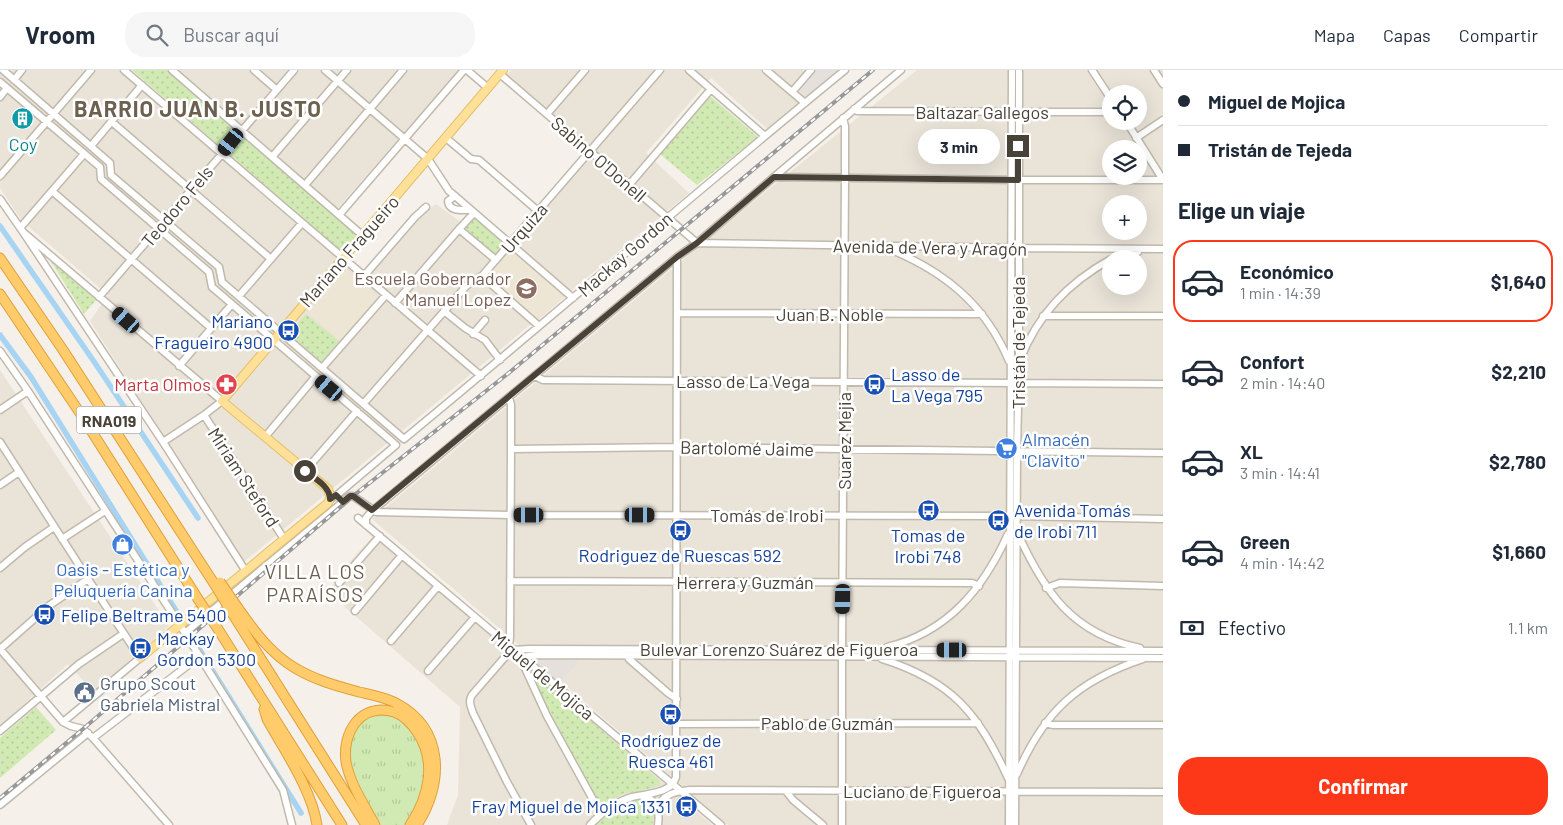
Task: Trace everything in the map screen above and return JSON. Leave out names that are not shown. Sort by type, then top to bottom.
[{"type":"highway","name":"RNA019","points":[[0,258],[74,365],[163,504],[235,611],[366,825]]},
{"type":"highway","name":"RNA019","points":[[0,294],[80,413],[342,825]]},
{"type":"highway","points":[[235,611],[281,659],[296,669],[326,683],[390,700],[402,707],[420,723],[432,746],[436,768],[431,798],[417,825]]},
{"type":"highway","points":[[258,692],[267,719],[308,794],[317,825]]},
{"type":"highway","points":[[375,825],[350,777],[346,750],[348,735],[356,721],[368,713],[380,710],[394,712],[405,718],[418,733],[426,752],[429,769],[425,793],[417,814],[410,825]]},
{"type":"main road","name":"Mariano Fragueiro","points":[[222,401],[502,72]]},
{"type":"main road","points":[[140,658],[333,497],[328,489],[222,401]]},
{"type":"street","points":[[3,70],[110,163],[111,175],[219,267],[222,282],[364,403]]},
{"type":"street","points":[[14,80],[22,70]]},
{"type":"street","points":[[0,176],[91,70]]},
{"type":"street","points":[[124,70],[480,376]]},
{"type":"street","points":[[172,70],[362,235]]},
{"type":"street","points":[[254,70],[277,90]]},
{"type":"street","name":"Teodoro Fels","points":[[100,297],[294,70]]},
{"type":"street","points":[[325,70],[428,159],[449,191],[574,298]]},
{"type":"street","points":[[272,157],[348,70]]},
{"type":"street","points":[[305,185],[403,70]]},
{"type":"street","points":[[339,215],[465,70],[488,88]]},
{"type":"street","points":[[547,114],[585,70]]},
{"type":"street","name":"Urquiza","points":[[364,403],[468,284],[482,276],[660,70]]},
{"type":"street","points":[[689,70],[765,136]]},
{"type":"street","points":[[766,70],[804,103]]},
{"type":"street","points":[[792,92],[811,70]]},
{"type":"street","name":"Mackay Gordon","points":[[364,403],[404,438],[500,360],[845,70]]},
{"type":"street","points":[[366,525],[366,518],[372,510],[677,257],[697,243],[901,70]]},
{"type":"street","name":"Tristán de Tejeda","points":[[1012,70],[1015,112],[1015,248],[1019,363],[1013,451]]},
{"type":"street","name":"Tristán de Tejeda","points":[[1015,112],[1019,70]]},
{"type":"street","points":[[1092,70],[1102,85]]},
{"type":"street","points":[[1154,70],[1163,84]]},
{"type":"street","name":"Sabino O'Donell","points":[[502,72],[547,114],[697,243]]},
{"type":"street","points":[[0,82],[100,167],[102,179],[209,272],[212,286],[396,445],[333,497],[343,502]]},
{"type":"street","points":[[91,146],[142,85]]},
{"type":"street","points":[[0,97],[7,88]]},
{"type":"street","points":[[629,185],[711,89]]},
{"type":"street","name":"Baltazar Gallegos","points":[[854,109],[857,111],[1102,112]]},
{"type":"street","name":"Suarez Mejia","points":[[842,825],[845,245],[845,126],[843,118]]},
{"type":"street","points":[[1136,138],[1163,120]]},
{"type":"street","points":[[112,122],[271,259]]},
{"type":"street","points":[[1131,130],[1163,180]]},
{"type":"street","points":[[446,138],[471,159],[479,160],[538,211]]},
{"type":"street","points":[[21,230],[84,154]]},
{"type":"street","points":[[774,177],[1163,180]]},
{"type":"street","points":[[52,191],[211,328]]},
{"type":"street","points":[[455,196],[448,202],[450,208],[473,212]]},
{"type":"street","points":[[0,199],[163,442],[245,570]]},
{"type":"street","points":[[364,276],[426,207]]},
{"type":"street","points":[[395,303],[473,212]]},
{"type":"street","points":[[239,296],[302,223]]},
{"type":"street","points":[[458,229],[496,260]]},
{"type":"street","points":[[21,230],[222,401]]},
{"type":"street","name":"Avenida de Vera y Aragón","points":[[697,243],[1163,249]]},
{"type":"street","points":[[881,246],[916,260],[962,292],[982,314],[1002,344],[1010,364]]},
{"type":"street","name":"Tristán de Tejeda","points":[[1012,779],[1017,658],[1010,364],[1015,248]]},
{"type":"street","points":[[592,823],[609,808],[623,800],[663,790],[673,784],[676,777],[677,257]]},
{"type":"street","points":[[43,263],[46,258],[53,258]]},
{"type":"street","points":[[1019,363],[1030,336],[1055,301],[1087,274],[1102,265]]},
{"type":"street","points":[[482,276],[539,326]]},
{"type":"street","points":[[322,368],[386,295]]},
{"type":"street","points":[[179,366],[232,304]]},
{"type":"street","points":[[444,311],[473,334],[489,343],[500,360]]},
{"type":"street","name":"Juan B. Noble","points":[[678,313],[982,314]]},
{"type":"street","points":[[1043,316],[1163,316]]},
{"type":"street","points":[[473,334],[485,320]]},
{"type":"street","points":[[0,351],[200,656],[283,790],[292,825]]},
{"type":"street","points":[[265,437],[316,376]]},
{"type":"street","name":"Lasso de La Vega","points":[[535,376],[543,380],[1163,384]]},
{"type":"street","points":[[0,410],[28,391]]},
{"type":"street","points":[[509,397],[511,405],[510,637],[547,716],[596,806],[598,813],[592,823]]},
{"type":"street","name":"Mariano Fragueiro","points":[[163,442],[222,401]]},
{"type":"street","points":[[305,471],[357,411]]},
{"type":"street","name":"Miriam Steford","points":[[204,415],[284,539]]},
{"type":"street","points":[[0,442],[140,658],[63,722]]},
{"type":"street","name":"Bartolomé Jaime","points":[[511,449],[677,447],[1163,453]]},
{"type":"street","points":[[0,485],[19,472]]},
{"type":"street","points":[[185,633],[350,496],[353,496],[372,510]]},
{"type":"street","name":"Tomás de Irobi","points":[[372,510],[376,512],[511,515],[1013,516],[1163,519]]},
{"type":"street","points":[[62,539],[106,511]]},
{"type":"street","name":"Miguel de Mojica","points":[[358,518],[721,825]]},
{"type":"street","points":[[0,568],[25,547],[54,527]]},
{"type":"street","points":[[875,653],[905,642],[929,630],[960,607],[979,586],[1014,532],[1046,588],[1068,611],[1098,633],[1124,644],[1154,650]]},
{"type":"street","name":"Tristán de Tejeda","points":[[1014,532],[1009,658],[1012,791],[1015,825]]},
{"type":"street","points":[[339,583],[380,536]]},
{"type":"street","points":[[355,611],[402,555]]},
{"type":"street","points":[[88,580],[50,605],[0,649],[63,722],[83,729],[90,736],[168,825]]},
{"type":"street","name":"Herrera y Guzmán","points":[[510,581],[972,583],[979,586]]},
{"type":"street","points":[[1046,588],[1060,583],[1163,586]]},
{"type":"street","points":[[391,641],[438,586]]},
{"type":"street","points":[[428,671],[475,617]]},
{"type":"street","points":[[0,731],[79,664],[123,634]]},
{"type":"street","points":[[627,648],[628,656],[668,693],[677,698]]},
{"type":"street","name":"Bulevar Lorenzo Suárez de Figueroa","points":[[515,651],[530,649],[627,648],[676,652],[842,653],[1009,650],[1163,651]]},
{"type":"street","points":[[515,651],[472,695],[470,706],[507,782],[531,825]]},
{"type":"street","name":"Bulevar Lorenzo Suárez de Figueroa","points":[[515,651],[538,655],[628,656],[676,652]]},
{"type":"street","points":[[875,653],[931,680],[961,702],[978,723],[1012,779]]},
{"type":"street","name":"Bulevar Lorenzo Suárez de Figueroa","points":[[875,653],[1009,658],[1163,658]]},
{"type":"street","points":[[0,805],[90,736],[200,656]]},
{"type":"street","points":[[1012,779],[1028,748],[1045,723],[1066,700],[1082,687],[1112,671],[1148,658]]},
{"type":"street","name":"Pablo de Guzmán","points":[[676,724],[978,723]]},
{"type":"street","points":[[1045,723],[1163,725]]},
{"type":"street","points":[[658,825],[660,802],[666,797],[681,791]]},
{"type":"street","name":"Luciano de Figueroa","points":[[681,791],[1163,792]]},
{"type":"street","points":[[786,791],[793,800],[822,825]]},
{"type":"street","name":"Tristán de Tejeda","points":[[1009,825],[1012,791]]},
{"type":"street","points":[[640,795],[652,800],[658,809]]},
{"type":"street","points":[[596,806],[609,808]]},
{"type":"shaded area","points":[[0,70],[119,70],[364,280],[417,218],[436,204],[461,222],[456,229],[493,261],[596,152],[506,75],[511,70],[837,70],[767,129],[711,78],[646,153],[689,193],[244,562],[90,321],[108,295],[22,221],[0,188]]},
{"type":"shaded area","points":[[177,70],[459,70],[337,209]]},
{"type":"shaded area","points":[[816,70],[839,70],[807,96],[799,89]]},
{"type":"shaded area","points":[[917,70],[1163,70],[1163,825],[728,825],[372,519],[727,223]]},
{"type":"shaded area","name":"Escuela Gobernador Manuel Lopez","points":[[511,250],[565,297],[537,321],[488,278],[487,274],[507,251]]},
{"type":"shaded area","points":[[345,269],[378,298],[341,341],[308,313]]},
{"type":"shaded area","points":[[0,370],[169,626],[94,692],[68,664],[0,726]]},
{"type":"shaded area","points":[[375,534],[712,825],[447,825],[458,795],[460,707],[345,607],[332,589],[335,578]]},
{"type":"shaded area","points":[[530,658],[579,661],[559,684]]},
{"type":"green space","points":[[132,70],[168,70],[236,130],[236,133],[223,149]]},
{"type":"green space","points":[[710,96],[758,137],[697,185],[660,154]]},
{"type":"green space","points":[[244,135],[357,234],[342,252],[228,153]]},
{"type":"green space","points":[[474,217],[505,242],[505,246],[495,257],[462,228]]},
{"type":"green space","points":[[50,260],[97,299],[84,314]]},
{"type":"green space","points":[[306,314],[339,341],[322,362],[289,334]]},
{"type":"green space","points":[[536,673],[660,781],[660,785],[622,794],[601,807],[531,675]]},
{"type":"green space","points":[[36,707],[56,730],[0,778],[0,738]]},
{"type":"green space","points":[[378,714],[392,715],[404,722],[419,742],[425,759],[426,775],[423,789],[416,808],[405,825],[381,825],[365,797],[352,765],[350,749],[353,735],[362,723]]},
{"type":"green space","points":[[640,799],[649,803],[653,809],[652,825],[597,825],[616,808],[627,802]]},
{"type":"waterway","points":[[0,226],[95,363],[198,518]]},
{"type":"waterway","points":[[0,335],[31,377],[180,617]]},
{"type":"waterway","points":[[193,639],[301,813]]},
{"type":"railway","points":[[0,798],[83,729],[353,496],[510,372],[873,70]]},
{"type":"place","name":"Coy","points":[[23,119]]},
{"type":"place","name":"Escuela Gobernador Manuel Lopez","points":[[527,288]]},
{"type":"place","name":"Mariano Fragueiro 4900","points":[[289,331]]},
{"type":"place","name":"Marta Olmos","points":[[227,384]]},
{"type":"place","name":"Lasso de La Vega 795","points":[[875,384]]},
{"type":"place","name":"Almacén \"Clavito\"","points":[[1006,449]]},
{"type":"place","name":"Tomas de Irobi 748","points":[[928,510]]},
{"type":"place","name":"Avenida Tomás de Irobi 711","points":[[998,520]]},
{"type":"place","name":"Rodriguez de Ruescas 592","points":[[680,530]]},
{"type":"place","name":"Oasis - Estética y Peluquería Canina","points":[[123,544]]},
{"type":"place","name":"Felipe Beltrame 5400","points":[[45,615]]},
{"type":"place","name":"Mackay Gordon 5300","points":[[141,648]]},
{"type":"place","name":"Grupo Scout Gabriela Mistral","points":[[84,693]]},
{"type":"place","name":"Rodríguez de Ruesca 461","points":[[671,715]]},
{"type":"place","name":"Fray Miguel de Mojica 1331","points":[[687,806]]},
{"type":"district","name":"BARRIO JUAN B. JUSTO","points":[[198,108]]},
{"type":"district","name":"VILLA LOS PARAÍSOS","points":[[315,582]]},
{"type":"route","points":[[305,471],[328,489],[330,499],[336,495],[343,502],[350,496],[353,496],[372,510],[677,257],[697,243],[774,177],[1018,180],[1018,146]]}]
